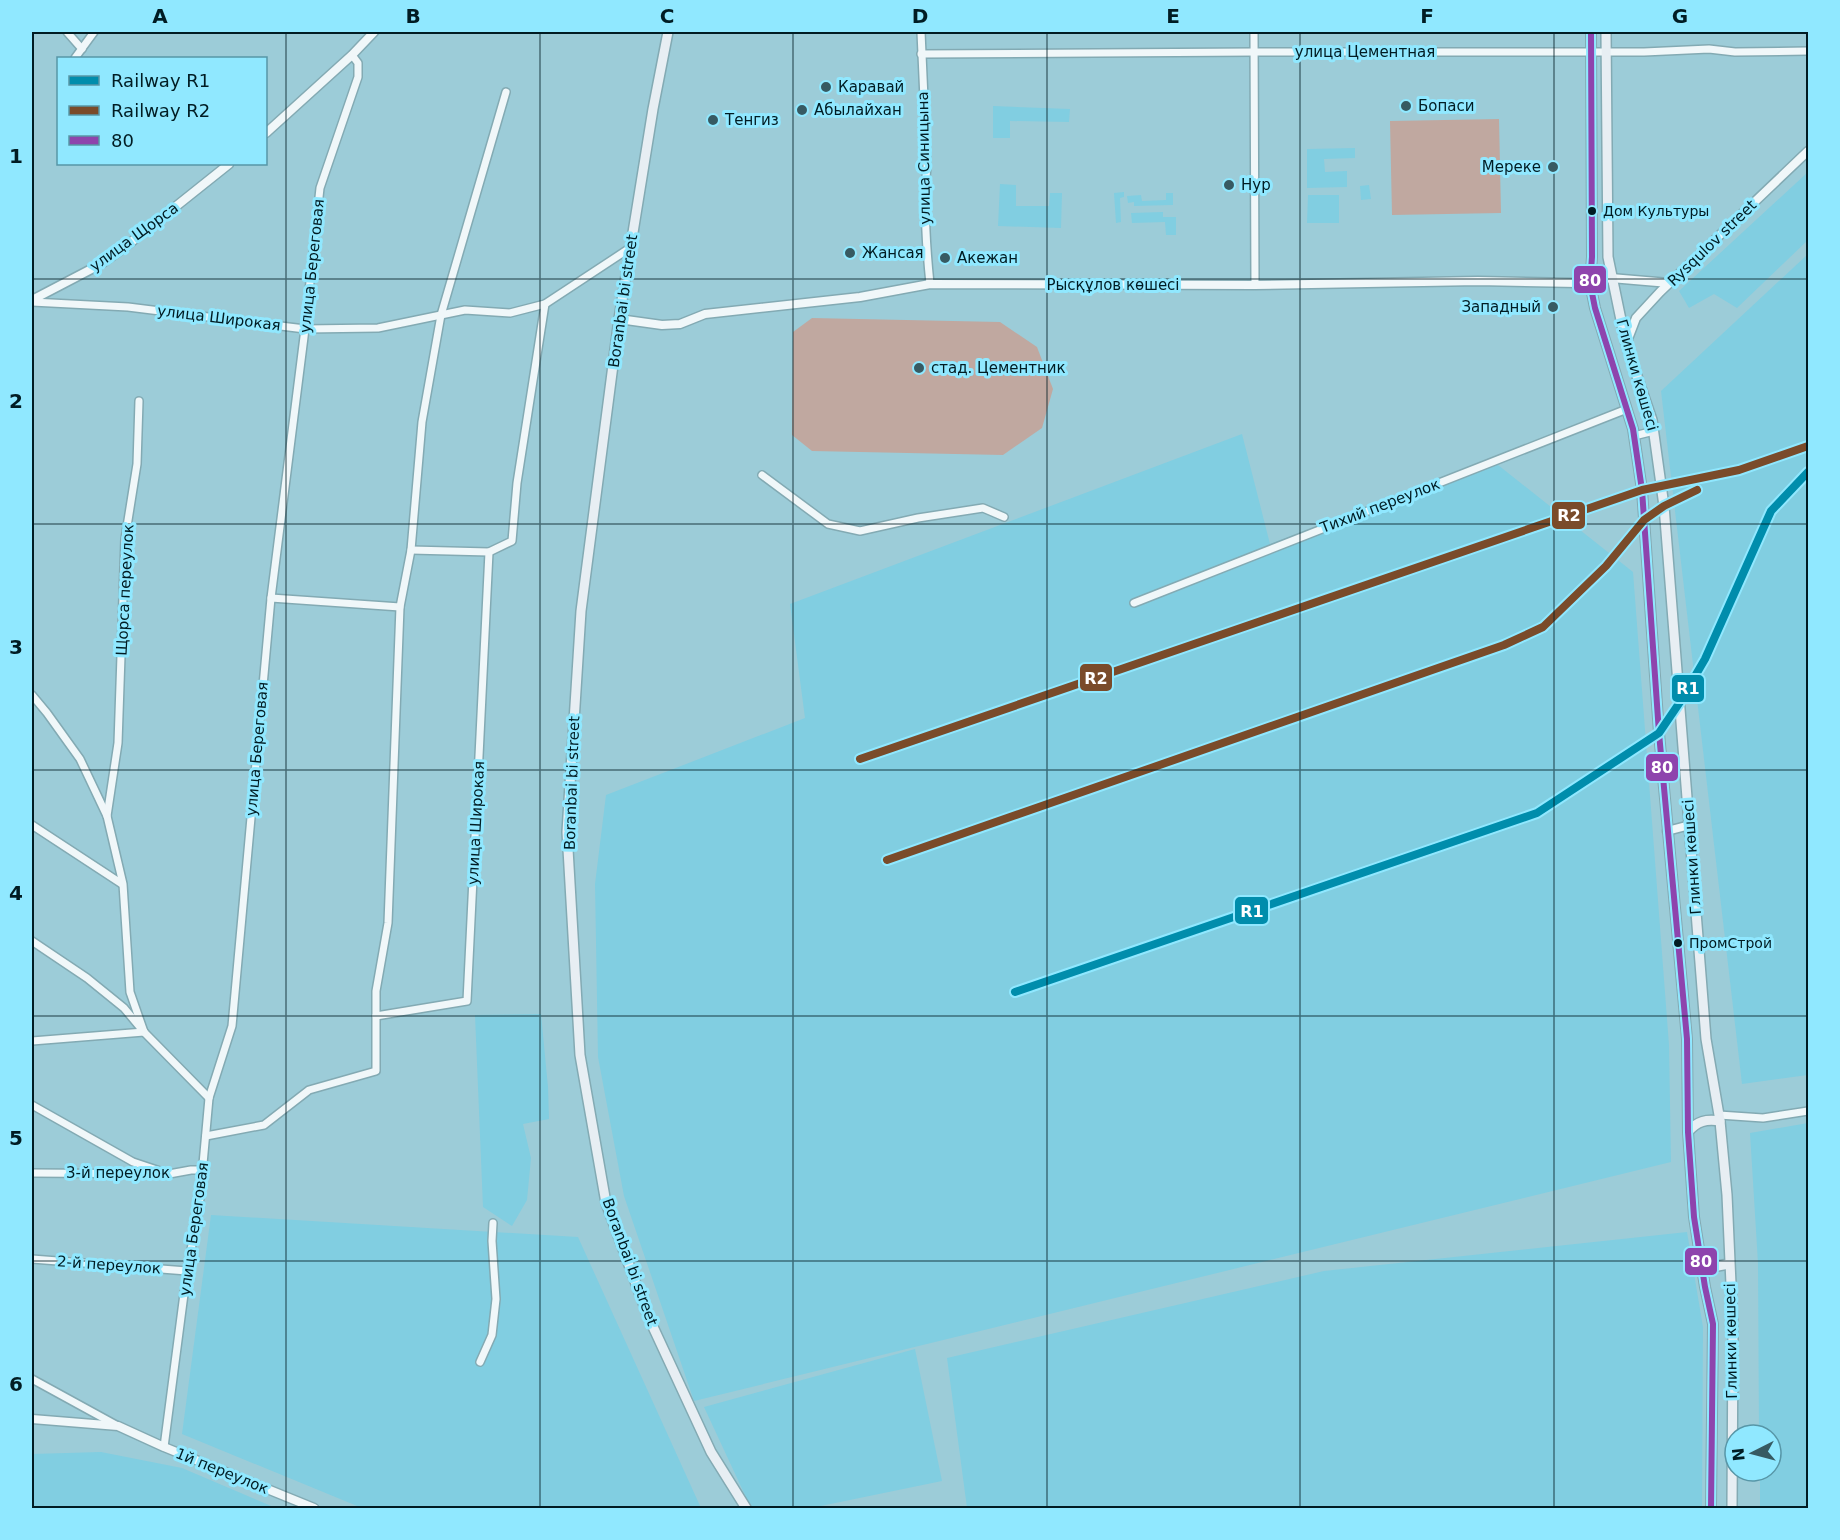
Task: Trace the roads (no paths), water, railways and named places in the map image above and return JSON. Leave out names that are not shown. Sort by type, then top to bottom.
[{"type":"main road","name":"Boranbai bi street","points":[[668,32],[653,109],[619,319],[581,611],[567,832],[580,1055],[606,1203],[648,1316],[711,1452],[746,1509]]},
{"type":"main road","name":"Глинки көшесі","points":[[1591,32],[1592,257],[1590,283],[1595,308],[1634,436],[1643,500],[1667,831],[1687,1039],[1688,1132],[1694,1217],[1713,1324],[1711,1509]]},
{"type":"main road","name":"Глинки көшесі","points":[[1606,32],[1608,257],[1626,344],[1652,420],[1664,506],[1706,1039],[1719,1118],[1727,1195],[1733,1329],[1732,1509]]},
{"type":"main road","points":[[1688,1132],[1702,1121],[1719,1118]]},
{"type":"main road","points":[[1700,1260],[1712,1267],[1729,1264]]},
{"type":"street","points":[[67,32],[82,49]]},
{"type":"street","points":[[76,57],[94,32]]},
{"type":"street","points":[[267,131],[352,55],[374,32]]},
{"type":"street","name":"улица Синицына","points":[[921,32],[927,166],[926,240],[930,284]]},
{"type":"street","points":[[1254,32],[1255,285]]},
{"type":"street","name":"улица Цементная","points":[[921,54],[1644,52],[1709,49],[1735,52],[1809,51]]},
{"type":"street","name":"улица Береговая","points":[[164,1447],[187,1271],[204,1170],[209,1098],[232,1026],[271,598],[305,329],[320,188],[358,77],[358,63],[352,55]]},
{"type":"street","points":[[206,1136],[264,1125],[309,1090],[376,1071],[376,991],[388,923],[400,607],[411,550],[422,422],[441,315],[506,92]]},
{"type":"street","name":"Rysqulov street","points":[[1626,344],[1636,318],[1669,283],[1809,151]]},
{"type":"street","name":"улица Щорса","points":[[32,301],[101,264],[228,165]]},
{"type":"street","name":"улица Широкая","points":[[32,301],[128,307],[305,329],[378,328],[465,310],[510,313],[545,304],[630,248]]},
{"type":"street","name":"Рысқұлов көшесі","points":[[619,319],[662,325],[680,324],[705,314],[860,297],[930,284],[1255,285],[1478,281],[1590,283],[1611,278],[1669,283]]},
{"type":"street","points":[[411,550],[489,552],[512,541],[517,483],[545,304]]},
{"type":"street","name":"Щорса переулок","points":[[107,816],[118,743],[126,539],[137,464],[139,401]]},
{"type":"street","name":"Тихий переулок","points":[[1134,603],[1627,409]]},
{"type":"street","points":[[1634,436],[1654,431]]},
{"type":"street","points":[[762,475],[828,524],[860,531],[918,518],[983,508],[1004,517]]},
{"type":"street","name":"улица Широкая","points":[[376,1016],[467,1001],[489,552]]},
{"type":"street","points":[[271,598],[400,607]]},
{"type":"street","points":[[32,695],[80,759],[107,816],[123,884],[130,992],[144,1032]]},
{"type":"street","points":[[32,825],[123,884]]},
{"type":"street","points":[[1667,831],[1690,825]]},
{"type":"street","points":[[32,941],[87,978],[124,1008],[144,1032],[209,1098]]},
{"type":"street","points":[[32,1041],[144,1032]]},
{"type":"street","points":[[32,1105],[133,1162],[169,1174]]},
{"type":"street","points":[[1719,1118],[1763,1118],[1809,1111]]},
{"type":"street","name":"3-й переулок","points":[[32,1173],[169,1174],[204,1170]]},
{"type":"street","points":[[480,1362],[492,1335],[496,1299],[493,1223]]},
{"type":"street","name":"2-й переулок","points":[[32,1259],[187,1271]]},
{"type":"street","points":[[32,1379],[118,1426]]},
{"type":"street","name":"1й переулок","points":[[32,1419],[118,1426],[314,1509]]},
{"type":"rail line","name":"R2","points":[[860,759],[1642,490],[1739,470],[1808,446]]},
{"type":"rail line","name":"R1","points":[[1015,992],[1537,813],[1659,733],[1705,659],[1771,511],[1808,472]]},
{"type":"rail line","name":"R2","points":[[887,860],[1504,645],[1543,627],[1606,566],[1644,520],[1664,506],[1697,490]]},
{"type":"place","name":"Каравай","points":[[826,87]]},
{"type":"place","name":"Бопаси","points":[[1406,106]]},
{"type":"place","name":"Абылайхан","points":[[802,110]]},
{"type":"place","name":"Тенгиз","points":[[713,120]]},
{"type":"place","name":"Мереке","points":[[1553,167]]},
{"type":"place","name":"Нур","points":[[1229,185]]},
{"type":"place","name":"Дом Культуры","points":[[1592,211]]},
{"type":"place","name":"Жансая","points":[[850,253]]},
{"type":"place","name":"Акежан","points":[[945,258]]},
{"type":"place","name":"Западный","points":[[1553,307]]},
{"type":"place","name":"стад. Цементник","points":[[919,368]]},
{"type":"place","name":"ПромСтрой","points":[[1678,943]]}]
